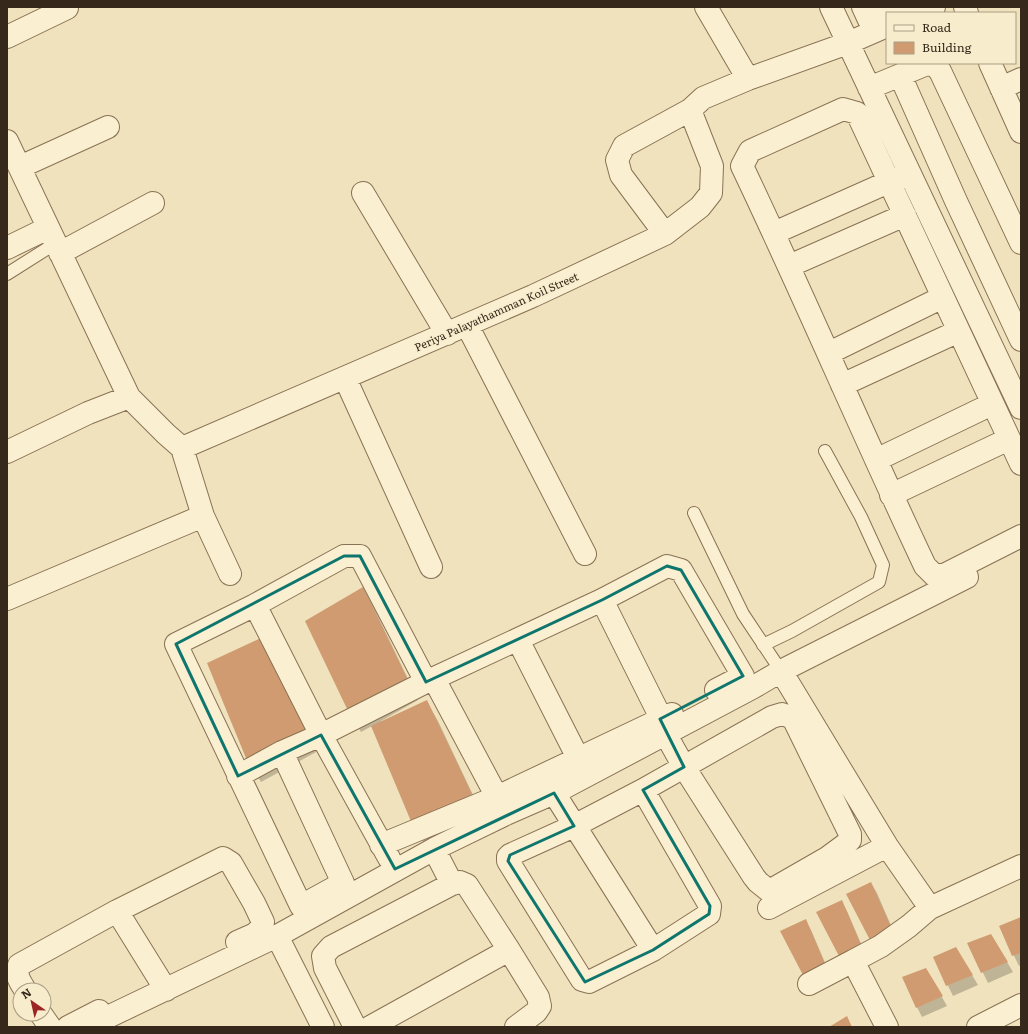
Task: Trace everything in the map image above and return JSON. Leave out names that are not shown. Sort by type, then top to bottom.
[{"type":"street","points":[[706,7],[748,79]]},
{"type":"street","points":[[831,7],[1021,409],[891,495]]},
{"type":"street","points":[[888,12],[901,7]]},
{"type":"street","points":[[922,12],[934,7]]},
{"type":"street","points":[[7,37],[67,8]]},
{"type":"street","points":[[665,234],[621,175],[617,160],[624,146],[690,110],[703,98],[845,37],[873,18],[886,13]]},
{"type":"street","points":[[869,88],[927,64],[934,65],[940,71],[1021,243]]},
{"type":"street","points":[[990,64],[1021,132]]},
{"type":"street","points":[[900,76],[1021,340]]},
{"type":"street","points":[[1001,88],[1021,79]]},
{"type":"street","points":[[1021,464],[857,113],[843,109],[750,151],[742,166],[774,233],[924,566],[934,574],[944,575],[1021,536]]},
{"type":"street","name":"Periya Palayathamman Koil Street","points":[[182,448],[533,296],[665,234],[700,207],[711,193],[712,166],[690,110]]},
{"type":"street","points":[[20,167],[108,127]]},
{"type":"street","points":[[8,145],[20,167],[129,397],[182,448],[203,516],[230,574]]},
{"type":"street","points":[[774,233],[909,173]]},
{"type":"street","points":[[363,193],[447,334]]},
{"type":"street","points":[[7,248],[55,241],[153,203]]},
{"type":"street","points":[[789,266],[905,215]]},
{"type":"street","points":[[828,353],[943,298]]},
{"type":"street","points":[[467,325],[585,554]]},
{"type":"street","points":[[842,385],[959,331]]},
{"type":"street","points":[[345,378],[431,567]]},
{"type":"street","points":[[7,452],[88,414],[129,397]]},
{"type":"street","points":[[876,460],[1001,421]]},
{"type":"street","points":[[7,599],[203,516]]},
{"type":"street","points":[[381,846],[497,797],[578,758],[665,728],[752,688],[781,671],[1021,549]]},
{"type":"street","points":[[282,752],[343,883],[301,906],[176,644],[255,605],[344,556],[360,556],[497,797]]},
{"type":"street","points":[[68,1027],[277,936],[395,869],[506,814],[554,793],[665,728],[743,676],[681,570],[667,566],[602,600],[430,681],[321,735],[282,752],[238,776]]},
{"type":"street","points":[[602,600],[684,768],[758,882],[768,890],[773,889],[827,858],[850,840],[850,834],[793,718],[782,714],[772,717],[684,768],[643,790],[574,826],[508,857],[508,861],[582,980],[589,982],[652,950],[709,914],[710,906],[643,790]]},
{"type":"street","points":[[255,605],[321,735],[395,869]]},
{"type":"street","points":[[518,640],[578,758]]},
{"type":"street","points":[[781,671],[887,846],[930,908]]},
{"type":"street","points":[[554,793],[652,950]]},
{"type":"street","points":[[769,908],[887,846]]},
{"type":"street","points":[[434,849],[452,884]]},
{"type":"street","points":[[21,982],[16,972],[19,965],[117,911],[223,858],[231,863],[254,902],[263,922],[261,928],[255,934],[87,1027]]},
{"type":"street","points":[[810,984],[881,946],[904,930],[930,908],[1021,866]]},
{"type":"street","points":[[355,1027],[325,968],[323,956],[332,946],[452,884],[460,882],[467,885],[538,997],[540,1006],[536,1012],[516,1027]]},
{"type":"street","points":[[117,911],[163,985]]},
{"type":"street","points":[[277,936],[323,1027]]},
{"type":"street","points":[[370,1027],[509,950]]},
{"type":"street","points":[[853,961],[887,1027]]},
{"type":"street","points":[[978,1027],[1021,1005]]},
{"type":"lane","points":[[7,274],[55,241]]},
{"type":"lane","points":[[763,645],[810,621],[879,582],[883,565],[861,517],[825,451]]},
{"type":"lane","points":[[694,513],[743,614],[781,671]]},
{"type":"highlighted area","points":[[344,556],[360,556],[426,682],[602,600],[667,566],[681,570],[743,676],[660,719],[684,767],[643,790],[710,906],[709,914],[653,950],[585,982],[508,861],[510,855],[574,826],[554,793],[395,869],[321,735],[238,776],[176,644]]},
{"type":"building","points":[[363,587],[408,680],[349,713],[305,621]]},
{"type":"building","points":[[263,637],[307,731],[248,763],[207,663]]},
{"type":"building","points":[[427,700],[472,794],[413,826],[371,726]]},
{"type":"building","points":[[871,882],[891,927],[870,940],[846,894]]},
{"type":"building","points":[[842,900],[861,945],[840,958],[816,912]]},
{"type":"building","points":[[1021,917],[1021,953],[1012,956],[999,926]]},
{"type":"building","points":[[806,919],[825,964],[804,977],[780,931]]},
{"type":"building","points":[[991,934],[1008,962],[981,973],[967,943]]},
{"type":"building","points":[[956,947],[973,975],[946,986],[933,957]]},
{"type":"building","points":[[926,968],[943,996],[916,1008],[902,977]]},
{"type":"building","points":[[847,1016],[852,1027],[829,1027]]}]
